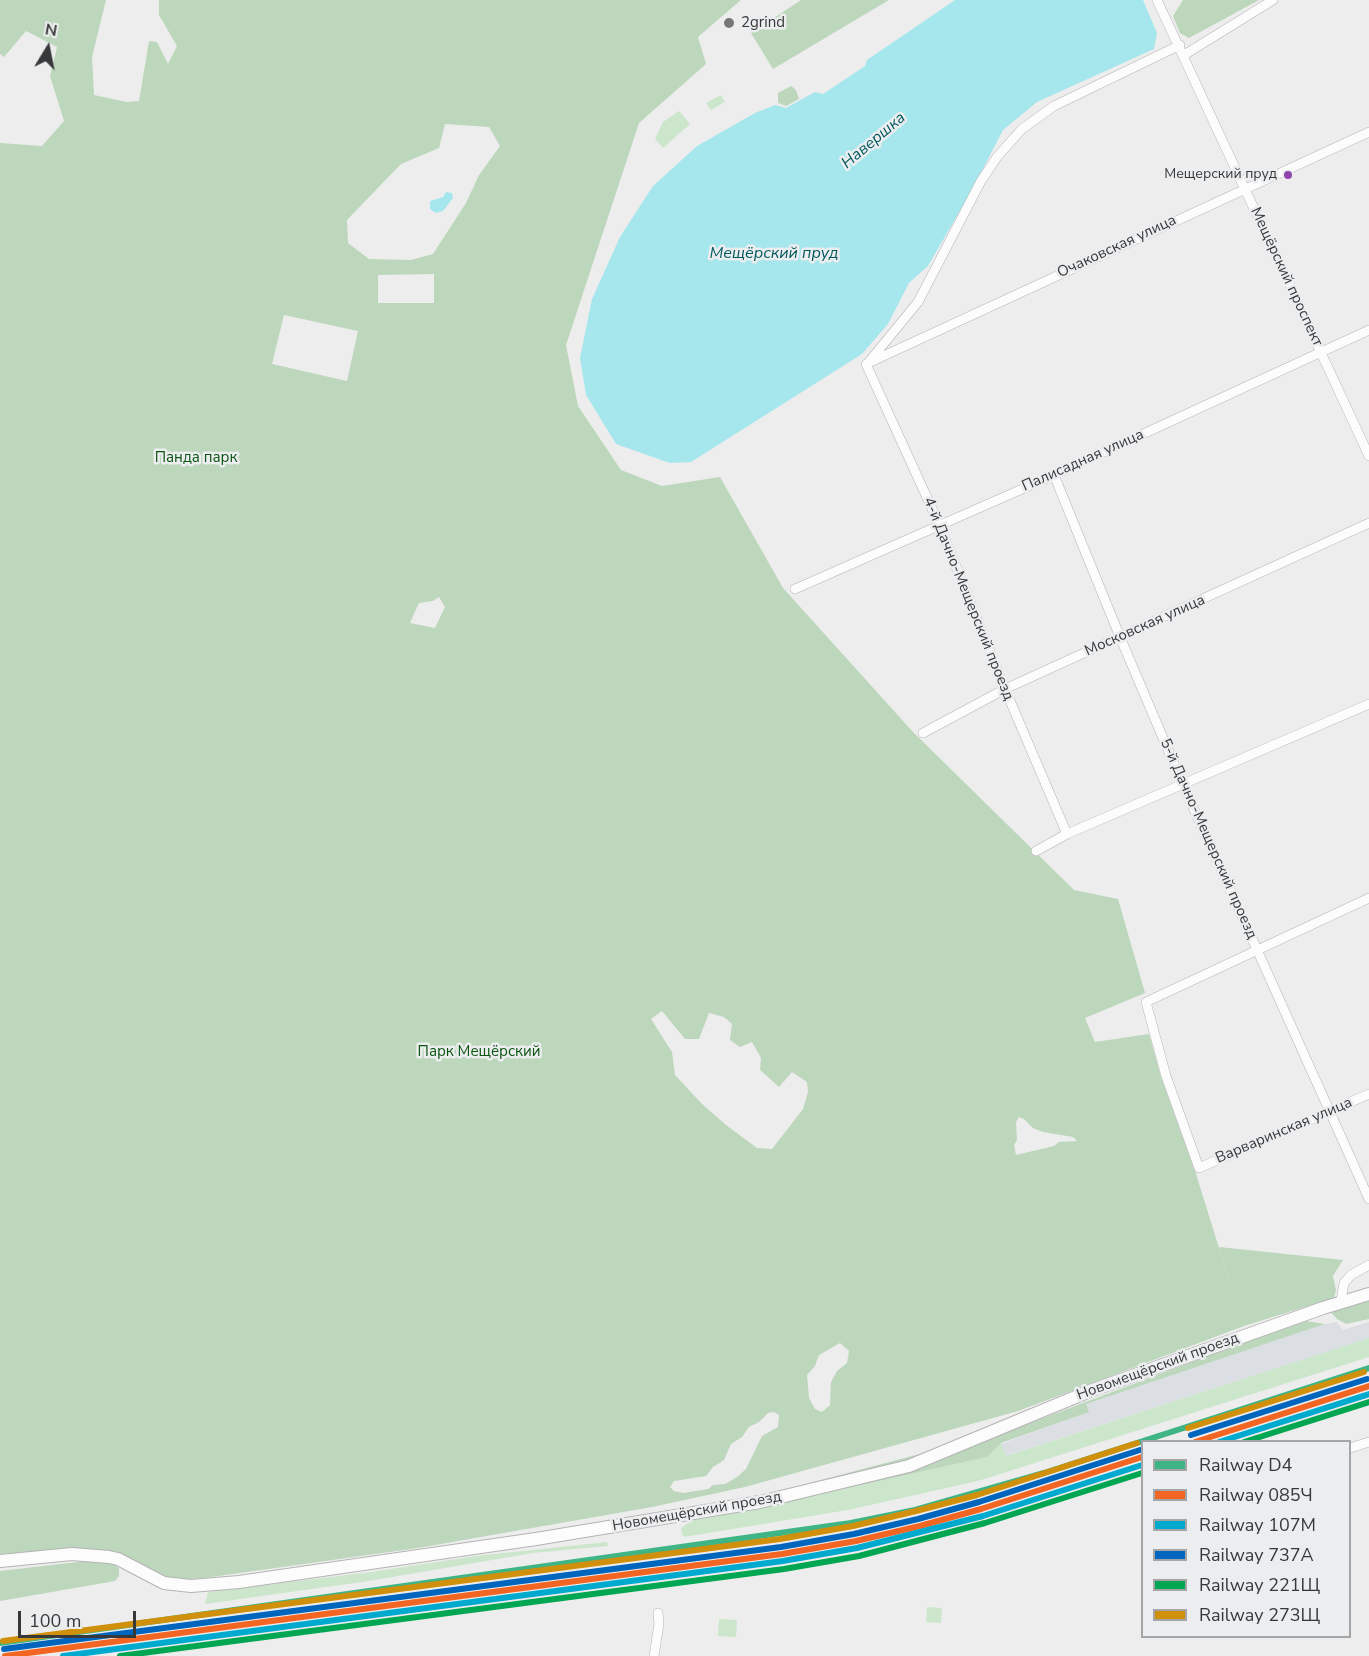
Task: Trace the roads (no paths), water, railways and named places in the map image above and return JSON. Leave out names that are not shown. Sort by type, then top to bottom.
[{"type":"street","name":"Мещёрский проспект","points":[[1157,0],[1180,45],[1369,456]]},
{"type":"street","points":[[1184,55],[1273,0]]},
{"type":"street","points":[[866,364],[918,302],[981,181],[1022,129],[1054,106],[1180,45]]},
{"type":"street","name":"Очаковская улица","points":[[866,364],[1369,132]]},
{"type":"street","name":"Палисадная улица","points":[[795,589],[1054,475],[1369,330]]},
{"type":"street","name":"4-й Дачно-Мещерский проезд","points":[[866,364],[939,524],[1005,689],[1067,834]]},
{"type":"street","name":"5-й Дачно-Мещерский проезд","points":[[1054,475],[1183,785],[1369,1199]]},
{"type":"street","name":"Московская улица","points":[[923,733],[1005,689],[1369,523]]},
{"type":"street","points":[[1036,850],[1067,834],[1369,704]]},
{"type":"street","points":[[1256,949],[1369,898]]},
{"type":"street","name":"Варваринская улица","points":[[1256,949],[1146,1002],[1166,1076],[1199,1168],[1369,1094]]},
{"type":"street","points":[[1341,1301],[1344,1283],[1351,1275],[1369,1265]]},
{"type":"street","name":"Новомещёрский проезд","points":[[0,1561],[72,1554],[109,1557],[164,1583],[191,1586],[238,1582],[536,1539],[760,1502],[909,1467],[1090,1391],[1341,1301],[1369,1294]]},
{"type":"street","points":[[1351,1448],[1369,1442]]},
{"type":"street","points":[[654,1656],[659,1624],[658,1613]]},
{"type":"water","name":"Мещёрский пруд","points":[[955,0],[1143,0],[1157,33],[1154,49],[1037,102],[1003,130],[972,190],[928,266],[909,283],[888,324],[862,354],[691,462],[670,463],[616,444],[586,395],[580,358],[592,299],[620,237],[653,186],[697,146],[755,113],[775,105],[786,108],[815,92],[823,94],[865,66],[867,60]]},
{"type":"water","points":[[446,192],[452,193],[453,198],[443,211],[436,213],[430,209],[430,201],[443,197]]},
{"type":"rail line","name":"D4","points":[[1146,1440],[1369,1368]]},
{"type":"rail line","name":"273Щ","points":[[1188,1428],[1364,1372]]},
{"type":"rail line","name":"737А","points":[[1191,1435],[1367,1379]]},
{"type":"rail line","name":"085Ч","points":[[1201,1440],[1369,1386]]},
{"type":"rail line","name":"107М","points":[[1225,1440],[1369,1394]]},
{"type":"rail line","name":"221Щ","points":[[1250,1440],[1369,1402]]},
{"type":"rail line","name":"D4","points":[[0,1643],[851,1523],[915,1510],[1044,1473],[1141,1442]]},
{"type":"rail line","name":"273Щ","points":[[3,1641],[780,1539],[853,1526],[977,1495],[1137,1443]]},
{"type":"rail line","name":"737А","points":[[4,1649],[781,1547],[854,1534],[918,1519],[979,1502],[1140,1450]]},
{"type":"rail line","name":"085Ч","points":[[5,1656],[782,1554],[856,1541],[920,1526],[981,1509],[1141,1457]]},
{"type":"rail line","name":"107М","points":[[63,1656],[783,1561],[857,1548],[983,1516],[1141,1465]]},
{"type":"rail line","name":"221Щ","points":[[120,1656],[784,1569],[859,1556],[985,1523],[1141,1473]]},
{"type":"place","name":"2grind","points":[[729,23]]},
{"type":"place","name":"Мещерский пруд","points":[[1288,175]]},
{"type":"water label","name":"Навершка","points":[[874,141]]},
{"type":"park label","name":"Панда парк","points":[[196,458]]},
{"type":"park label","name":"Парк Мещёрский","points":[[479,1052]]}]
